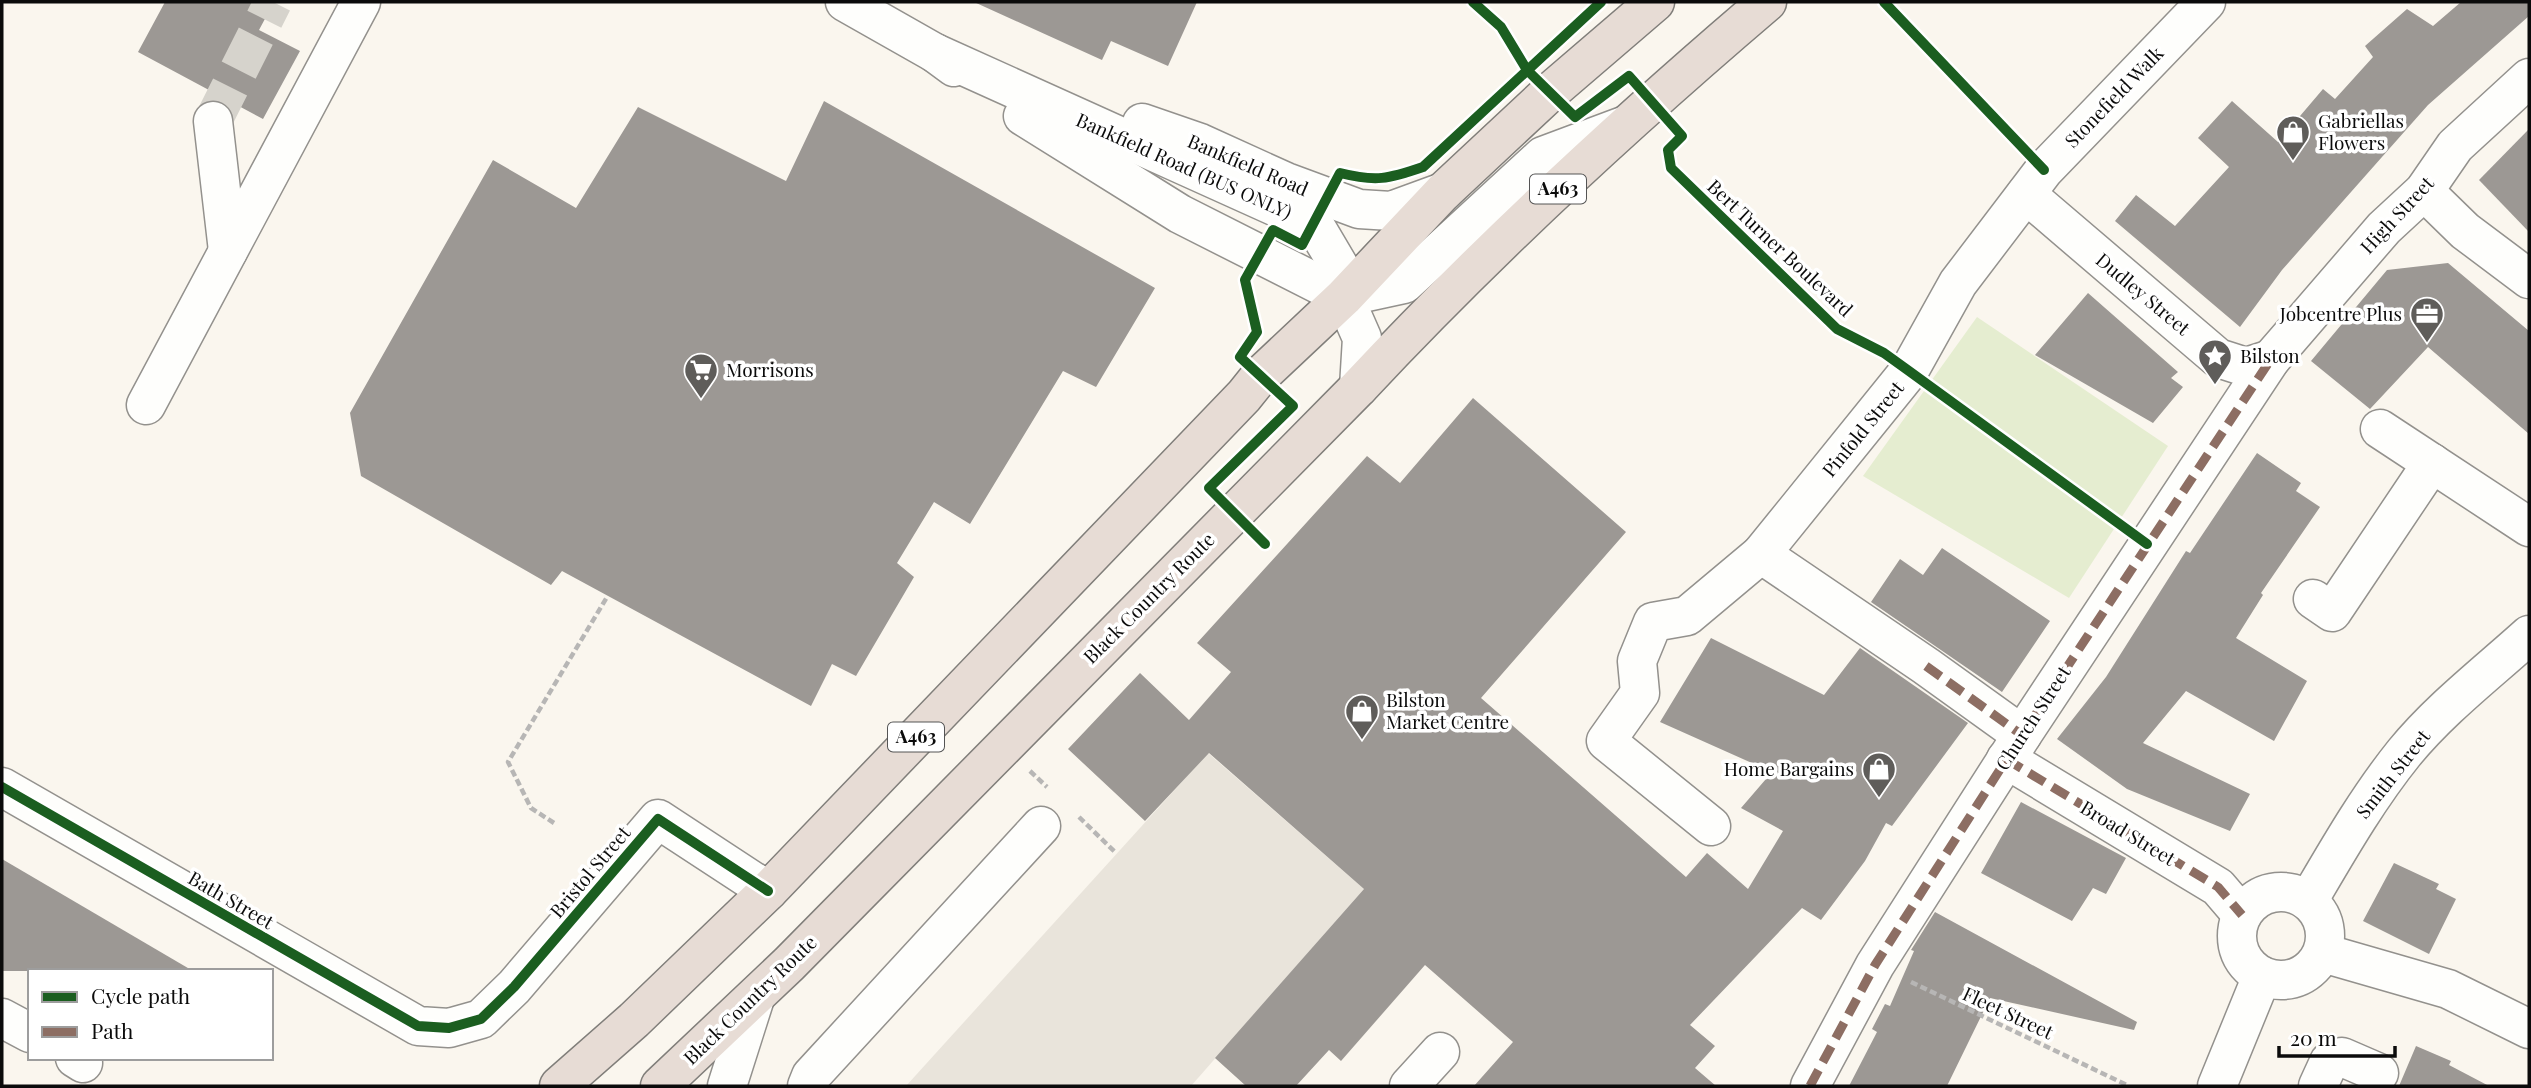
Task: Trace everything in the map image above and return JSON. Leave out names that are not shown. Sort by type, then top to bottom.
[{"type":"highway","name":"A463","points":[[559,1086],[634,1020],[768,891],[1244,396],[1260,376],[1344,297],[1443,192],[1541,100],[1655,2]]},
{"type":"highway","name":"Black Country Route","points":[[660,1086],[755,998],[1431,311],[1626,125],[1767,2]]},
{"type":"street","points":[[146,405],[361,2]]},
{"type":"street","name":"Bankfield Road","points":[[845,2],[935,54],[1005,104],[1180,214],[1344,297]]},
{"type":"street","name":"Stonefield Walk","points":[[2026,194],[2044,170],[2206,2]]},
{"type":"street","name":"Bankfield Road","points":[[935,54],[1200,143],[1286,182],[1359,209],[1391,211],[1443,192]]},
{"type":"street","name":"Bankfield Road (BUS ONLY)","points":[[935,54],[1314,224],[1340,268],[1344,297],[1362,338],[1359,387]]},
{"type":"street","name":"High Street","points":[[2271,359],[2384,228],[2424,191],[2455,146],[2529,78]]},
{"type":"street","points":[[213,121],[228,251]]},
{"type":"street","points":[[1344,297],[1404,284],[1543,156],[1626,125]]},
{"type":"street","points":[[2424,191],[2465,231],[2529,279]]},
{"type":"street","name":"Dudley Street","points":[[2026,194],[2218,358],[2246,367],[2271,359]]},
{"type":"street","name":"Pinfold Street","points":[[1711,826],[1606,741],[1640,693],[1637,661],[1653,622],[1687,616],[1761,554],[1909,371],[1958,283],[2026,194]]},
{"type":"street","name":"Church Street","points":[[1810,1086],[1875,965],[2014,747],[2271,359]]},
{"type":"street","points":[[2380,429],[2529,527]]},
{"type":"street","points":[[2313,599],[2332,612],[2432,463]]},
{"type":"street","points":[[1761,554],[1926,666],[2014,747]]},
{"type":"street","name":"Smith Street","points":[[2308,901],[2369,798],[2406,750],[2529,635]]},
{"type":"street","name":"Broad Street","points":[[2014,747],[2218,887],[2242,915]]},
{"type":"street","name":"Bath Street","points":[[2,787],[418,1026],[449,1028]]},
{"type":"street","name":"Bristol Street","points":[[449,1028],[481,1019],[514,988],[658,819],[768,891]]},
{"type":"street","points":[[807,1086],[811,1076],[1041,826]]},
{"type":"street","points":[[2285,892],[2308,901],[2318,912],[2324,925],[2326,939],[2323,953],[2315,965],[2290,980],[2276,981],[2262,976],[2250,968],[2240,950],[2237,929],[2242,915],[2260,897],[2272,893],[2285,892]]},
{"type":"street","points":[[2323,953],[2448,989],[2529,1029]]},
{"type":"street","points":[[2217,1086],[2262,976]]},
{"type":"street","points":[[727,1086],[755,998]]},
{"type":"street","points":[[2,1018],[28,1032]]},
{"type":"street","points":[[1409,1086],[1440,1052]]},
{"type":"street","points":[[2318,1086],[2329,1062],[2342,1057],[2379,1073]]},
{"type":"path","points":[[554,823],[531,808],[508,762],[607,597]]},
{"type":"green space","points":[[1977,317],[2168,446],[2069,598],[1863,476]]},
{"type":"shaded area","points":[[1208,753],[1364,889],[1191,1086],[906,1086]]},
{"type":"building","points":[[165,2],[274,2],[259,30],[300,51],[263,119],[138,52]]},
{"type":"building","points":[[974,2],[1197,2],[1168,66],[1111,41],[1102,60]]},
{"type":"building","points":[[2461,2],[2529,2],[2529,16],[2428,105],[2282,270],[2240,327],[2115,221],[2136,195],[2175,226],[2229,167],[2198,138],[2232,101],[2278,142],[2323,89],[2335,99],[2373,57],[2365,46],[2407,9],[2433,26]]},
{"type":"building","name":"Morrisons","points":[[824,101],[1155,288],[1096,387],[1063,371],[970,524],[934,502],[897,563],[914,577],[856,676],[832,664],[811,706],[562,571],[551,585],[361,476],[350,413],[493,160],[576,208],[638,107],[786,181]]},
{"type":"building","points":[[2529,129],[2529,232],[2479,180]]},
{"type":"building","name":"Jobcentre Plus","points":[[2448,263],[2529,331],[2529,434],[2428,347],[2370,409],[2311,361],[2387,270]]},
{"type":"building","points":[[2088,293],[2178,372],[2171,378],[2183,387],[2153,423],[2035,355]]},
{"type":"building","name":"Bilston Market Centre","points":[[1473,398],[1626,532],[1481,698],[1686,877],[1707,853],[1748,889],[1783,831],[1741,808],[1772,772],[1660,722],[1711,638],[1824,695],[1860,648],[1968,723],[1892,826],[1886,823],[1865,861],[1821,920],[1802,908],[1690,1025],[1715,1046],[1695,1068],[1716,1086],[1474,1086],[1513,1042],[1425,965],[1341,1061],[1329,1050],[1296,1086],[1246,1086],[1215,1058],[1364,889],[1209,753],[1145,821],[1068,749],[1140,673],[1189,720],[1231,672],[1197,643],[1367,456],[1400,483]]},
{"type":"building","points":[[2257,453],[2301,483],[2296,491],[2320,507],[2261,593],[2263,595],[2236,638],[2307,681],[2274,741],[2186,691],[2143,743],[2250,794],[2230,831],[2127,789],[2057,739],[2106,677],[2186,551],[2190,553]]},
{"type":"building","points":[[1942,548],[2050,621],[2002,692],[1871,602],[1900,559],[1923,575]]},
{"type":"building","points":[[2021,802],[2126,858],[2106,894],[2093,888],[2072,921],[1981,873]]},
{"type":"building","points":[[2,859],[190,969],[28,969],[2,971]]},
{"type":"building","points":[[2394,863],[2439,884],[2436,889],[2456,899],[2429,954],[2363,921]]},
{"type":"building","points":[[1935,912],[2137,1022],[2134,1030],[1990,998],[1947,1086],[1849,1086],[1877,1032],[1872,1029],[1885,1004],[1890,1006],[1914,951],[1911,950]]},
{"type":"building","points":[[2416,1046],[2451,1061],[2449,1065],[2489,1086],[2399,1086]]},
{"type":"tunnel","points":[[213,121],[273,2]]},
{"type":"marked path","points":[[1810,1086],[1875,965],[2022,735],[2271,359]]},
{"type":"marked path","points":[[1926,666],[2022,735]]},
{"type":"marked path","points":[[2006,759],[2218,887],[2242,915]]},
{"type":"cycle path","name":"Bert Turner Boulevard","points":[[1473,2],[1501,27],[1527,70],[1575,117],[1629,76],[1682,136],[1668,150],[1671,168],[1837,329],[1884,353],[2147,544]]},
{"type":"cycle path","points":[[1265,544],[1209,488],[1293,406],[1240,357],[1257,332],[1245,280],[1273,230],[1302,245],[1340,173],[1363,178],[1382,178],[1423,167],[1601,2]]},
{"type":"cycle path","points":[[1884,2],[2044,170]]},
{"type":"cycle path","points":[[2,787],[418,1026],[449,1028],[481,1019],[514,987],[658,819],[768,891]]},
{"type":"place","name":"Gabriellas Flowers","points":[[2293,162]]},
{"type":"place","name":"Jobcentre Plus","points":[[2427,344]]},
{"type":"place","name":"Bilston","points":[[2215,386]]},
{"type":"place","name":"Morrisons","points":[[701,400]]},
{"type":"place","name":"Bilston Market Centre","points":[[1362,741]]},
{"type":"place","name":"Home Bargains","points":[[1879,799]]}]
